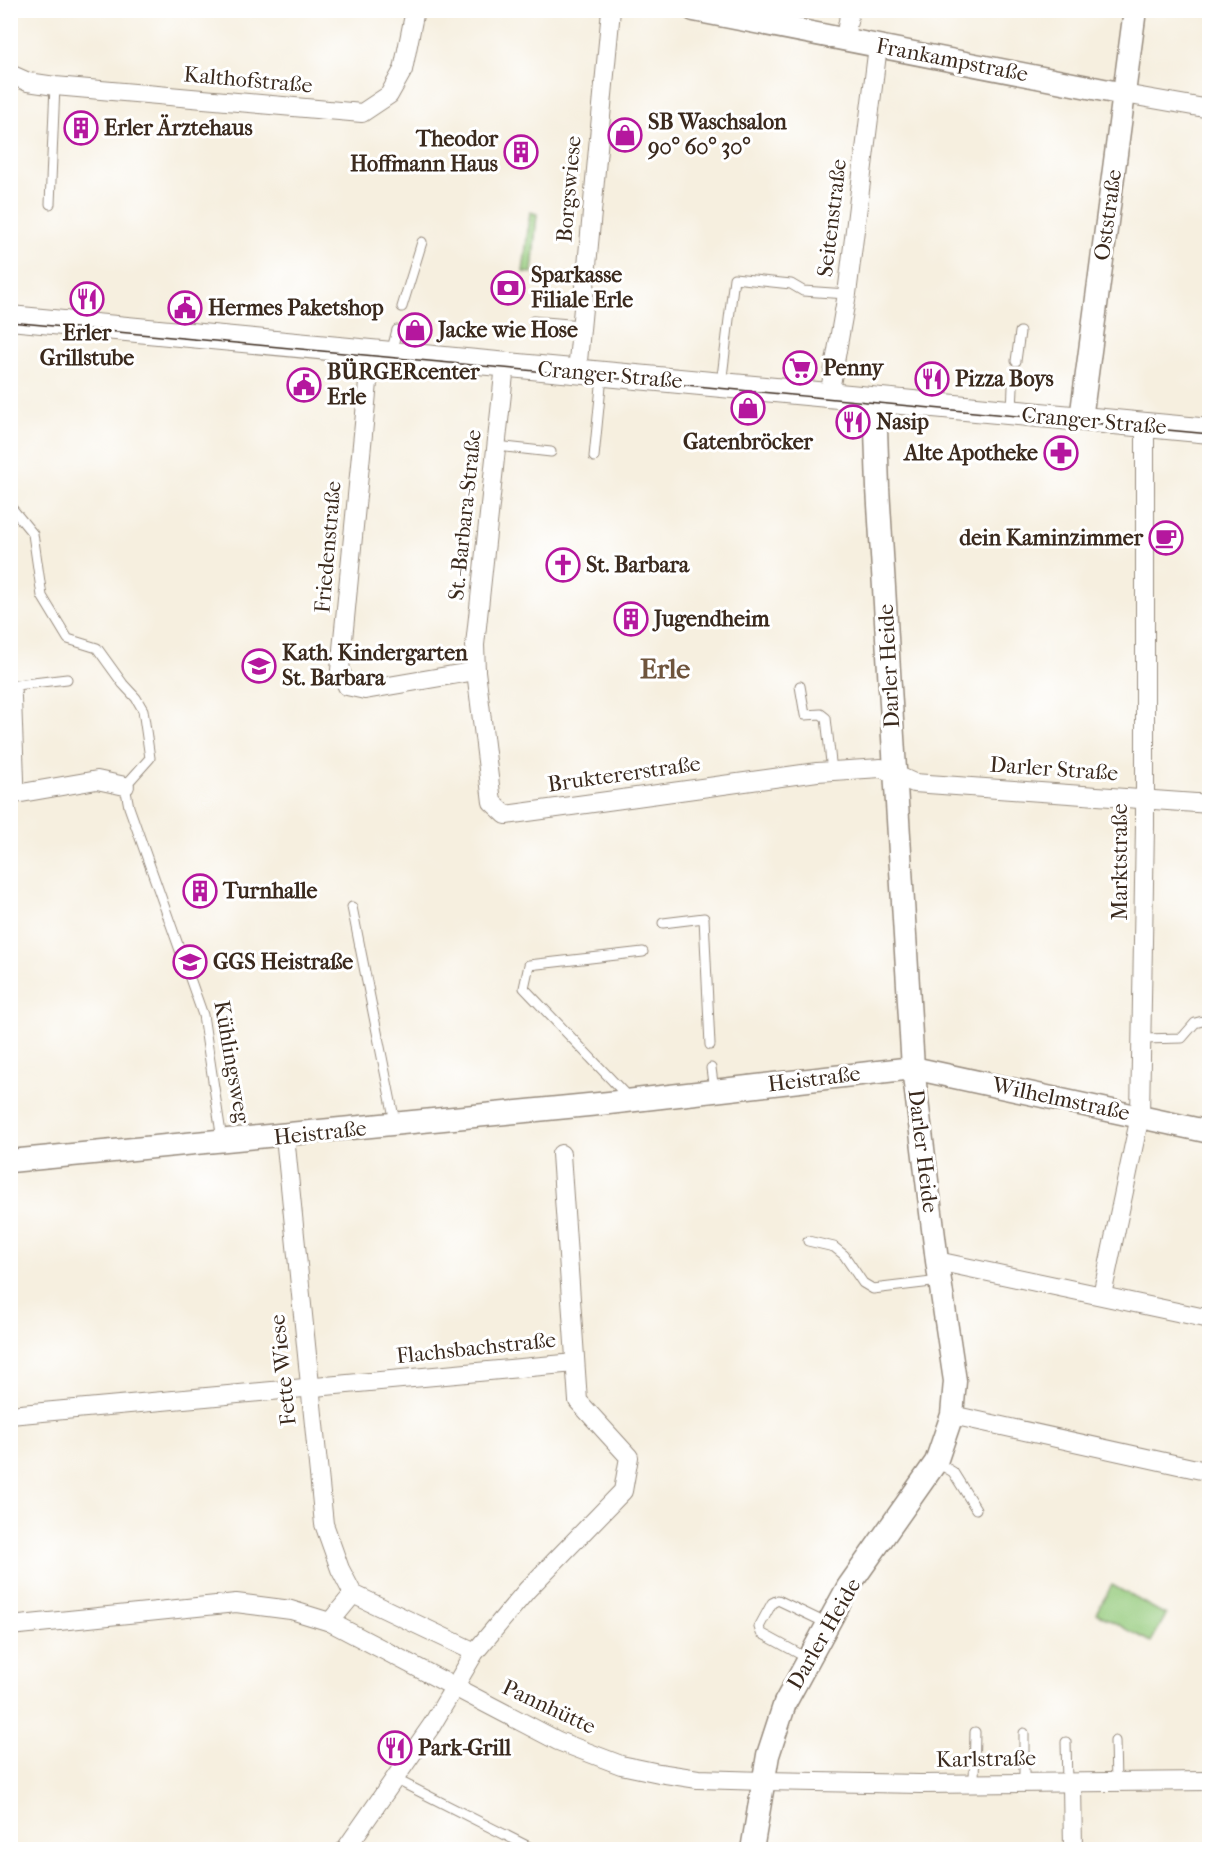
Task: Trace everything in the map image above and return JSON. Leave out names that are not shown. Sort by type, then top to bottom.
[{"type":"main road","name":"Cranger Straße","points":[[10,318],[1209,431]]},
{"type":"street","name":"Kalthofstraße","points":[[10,74],[28,81],[55,86],[362,113],[388,95],[403,70],[416,10]]},
{"type":"street","name":"Borgswiese","points":[[577,372],[610,10]]},
{"type":"street","name":"Frankampstraße","points":[[694,10],[1209,109]]},
{"type":"street","points":[[845,38],[850,10]]},
{"type":"street","name":"Oststraße","points":[[1081,419],[1135,10]]},
{"type":"street","name":"Seitenstraße","points":[[829,396],[847,294],[878,46]]},
{"type":"street","name":"Friedenstraße","points":[[381,352],[340,670],[347,687],[366,690],[476,671]]},
{"type":"street","name":"St.-Barbara-Straße","points":[[476,671],[476,645],[505,364]]},
{"type":"street","name":"Darler Heide","points":[[752,1850],[774,1733],[785,1703],[826,1623],[848,1587],[936,1462],[952,1415],[955,1381],[938,1271],[913,1068],[874,427],[875,400]]},
{"type":"street","name":"Marktstraße","points":[[1102,1295],[1140,1116],[1145,800],[1145,425]]},
{"type":"street","name":"Bruktererstraße","points":[[476,671],[492,802],[506,815],[832,771],[880,768],[896,777]]},
{"type":"street","name":"Darler Straße","points":[[896,777],[914,783],[1209,804]]},
{"type":"street","points":[[15,794],[97,780],[125,786]]},
{"type":"street","name":"Heistraße","points":[[10,1161],[396,1125],[913,1068]]},
{"type":"street","name":"Wilhelmstraße","points":[[913,1068],[1209,1131]]},
{"type":"street","name":"Fette Wiese","points":[[285,1136],[324,1524],[340,1569],[353,1594]]},
{"type":"street","points":[[561,1154],[575,1363]]},
{"type":"street","points":[[938,1271],[1102,1295],[1209,1319]]},
{"type":"street","name":"Flachsbachstraße","points":[[10,1415],[575,1363],[578,1401],[629,1457],[623,1491],[526,1590],[475,1652],[455,1688],[345,1850]]},
{"type":"street","points":[[952,1415],[1209,1472]]},
{"type":"street","points":[[330,1622],[353,1594],[475,1652]]},
{"type":"street","name":"Pannhütte","points":[[10,1626],[236,1603],[291,1610],[330,1622],[558,1741],[621,1765],[698,1779],[764,1781]]},
{"type":"street","name":"Karlstraße","points":[[764,1781],[1070,1783],[1209,1781]]},
{"type":"street","points":[[1070,1783],[1073,1850]]},
{"type":"lane","points":[[50,204],[55,86]]},
{"type":"lane","points":[[402,308],[422,242]]},
{"type":"lane","points":[[721,385],[734,278],[791,284],[803,291],[847,294]]},
{"type":"lane","points":[[533,321],[581,325]]},
{"type":"lane","points":[[381,352],[397,330]]},
{"type":"lane","points":[[1016,361],[1020,332]]},
{"type":"lane","points":[[594,457],[602,374]]},
{"type":"lane","points":[[1011,414],[1013,387]]},
{"type":"lane","points":[[496,446],[551,452]]},
{"type":"lane","points":[[10,506],[33,534],[42,596],[68,639],[98,648],[143,710],[150,758],[125,786]]},
{"type":"lane","points":[[15,794],[16,686],[67,679]]},
{"type":"lane","points":[[801,686],[805,715],[821,714],[826,718],[832,771]]},
{"type":"lane","name":"Kühlingsweg","points":[[125,786],[129,807],[202,1015],[222,1142]]},
{"type":"lane","points":[[352,907],[396,1125]]},
{"type":"lane","points":[[663,923],[704,918],[710,1045]]},
{"type":"lane","points":[[629,1099],[524,988],[529,964],[643,952]]},
{"type":"lane","points":[[1143,1039],[1175,1040],[1182,1038],[1195,1023],[1209,1019]]},
{"type":"lane","points":[[711,1068],[714,1091]]},
{"type":"lane","points":[[808,1241],[834,1247],[844,1255],[863,1283],[873,1289],[938,1271]]},
{"type":"lane","points":[[936,1462],[952,1472],[976,1509]]},
{"type":"lane","points":[[807,1658],[761,1633],[759,1627],[772,1603],[778,1600],[826,1623]]},
{"type":"lane","points":[[974,1782],[975,1732]]},
{"type":"lane","points":[[1024,1733],[1024,1782]]},
{"type":"lane","points":[[1065,1742],[1070,1783]]},
{"type":"lane","points":[[1115,1742],[1116,1782]]},
{"type":"lane","points":[[395,1779],[535,1850]]},
{"type":"green space","points":[[530,212],[537,214],[532,273],[523,272]]},
{"type":"green space","points":[[1112,1585],[1166,1615],[1151,1642],[1096,1613]]},
{"type":"tram line","points":[[10,322],[1210,434]]},
{"type":"place","name":"Erler Ärztehaus","points":[[81,128]]},
{"type":"place","name":"SB Waschsalon 90° 60° 30°","points":[[625,135]]},
{"type":"place","name":"Theodor Hoffmann Haus","points":[[521,152]]},
{"type":"place","name":"Sparkasse Filiale Erle","points":[[508,288]]},
{"type":"place","name":"Erler Grillstube","points":[[87,299]]},
{"type":"place","name":"Hermes Paketshop","points":[[185,308]]},
{"type":"place","name":"Jacke wie Hose","points":[[415,330]]},
{"type":"place","name":"Penny","points":[[800,368]]},
{"type":"place","name":"Pizza Boys","points":[[932,379]]},
{"type":"place","name":"BÜRGERcenter Erle","points":[[304,385]]},
{"type":"place","name":"Gatenbröcker","points":[[748,408]]},
{"type":"place","name":"Nasip","points":[[853,422]]},
{"type":"place","name":"Alte Apotheke","points":[[1061,453]]},
{"type":"place","name":"dein Kaminzimmer","points":[[1166,538]]},
{"type":"place","name":"St. Barbara","points":[[563,565]]},
{"type":"place","name":"Jugendheim","points":[[631,619]]},
{"type":"place","name":"Kath. Kindergarten St. Barbara","points":[[259,666]]},
{"type":"place","name":"Turnhalle","points":[[200,891]]},
{"type":"place","name":"GGS Heistraße","points":[[190,962]]},
{"type":"place","name":"Park-Grill","points":[[395,1748]]},
{"type":"district","name":"Erle","points":[[665,668]]}]
